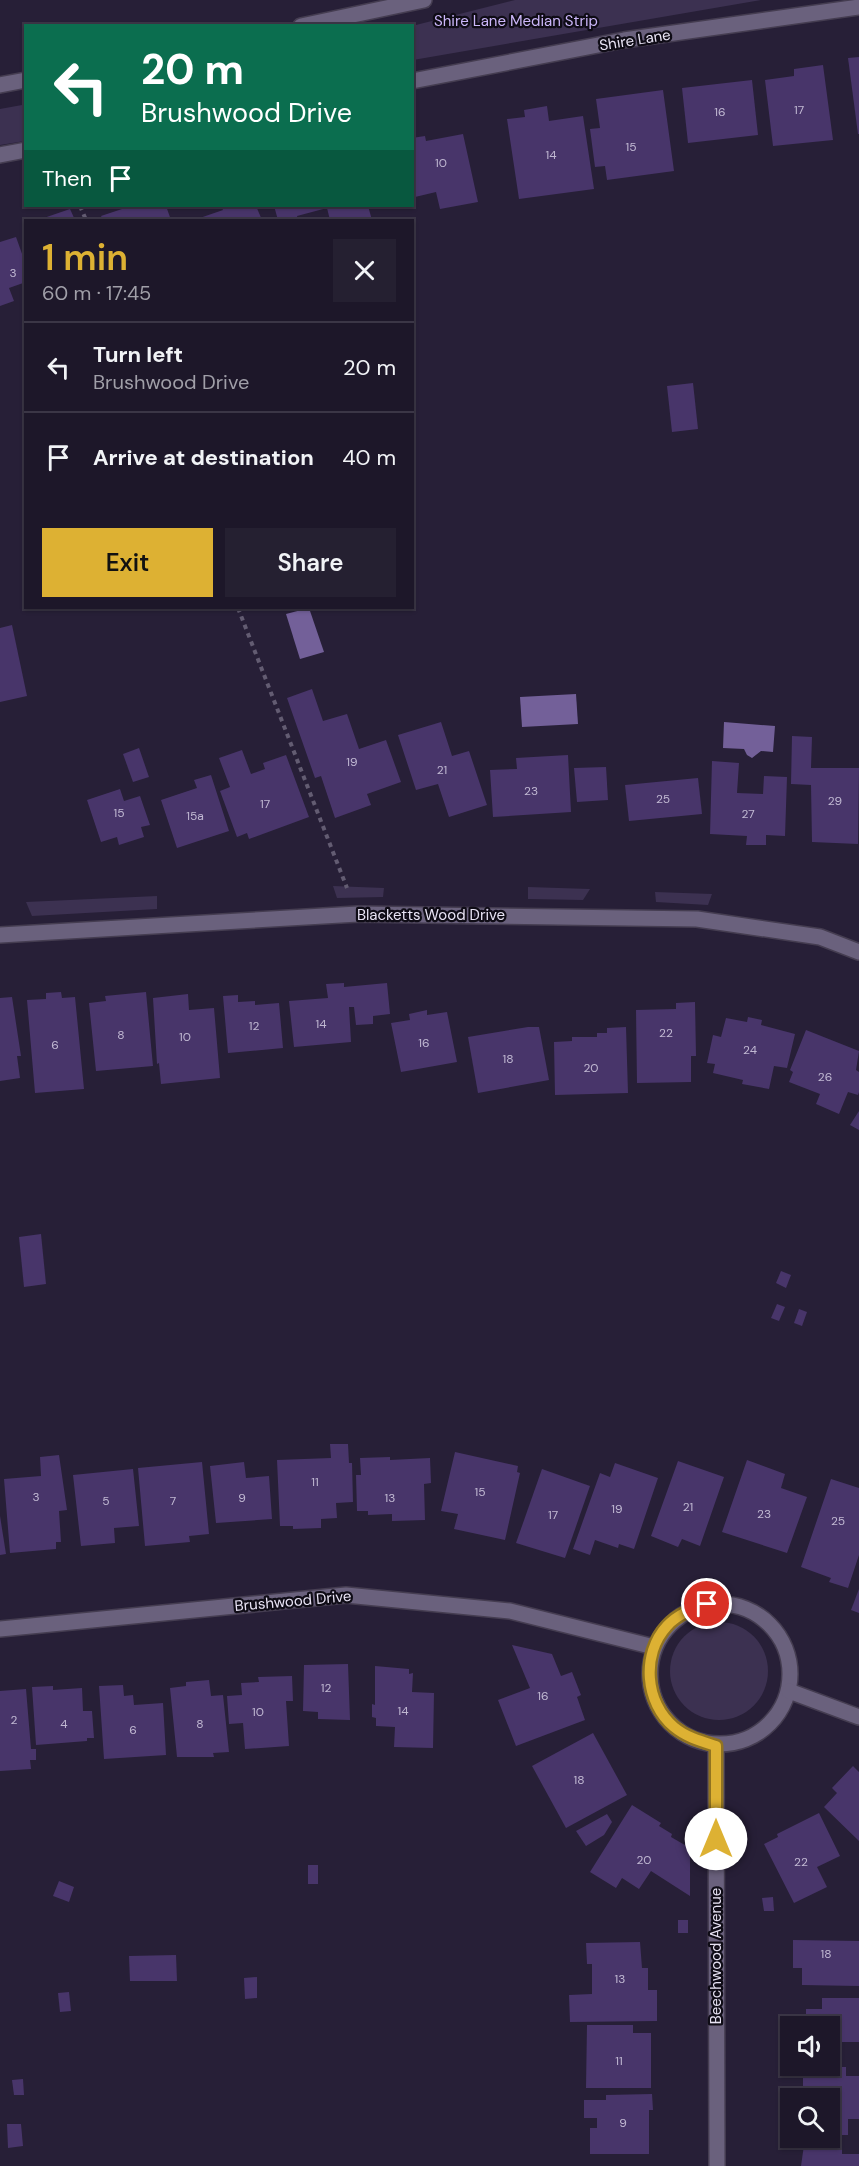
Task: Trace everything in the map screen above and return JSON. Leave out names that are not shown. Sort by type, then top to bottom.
[{"type":"street","points":[[319,24],[373,18],[424,0]]},
{"type":"street","name":"Shire Lane","points":[[414,81],[624,40],[859,7]]},
{"type":"street","points":[[0,85],[24,80]]},
{"type":"street","points":[[0,155],[24,150]]},
{"type":"street","name":"Blacketts Wood Drive","points":[[0,935],[358,914],[697,919],[820,937],[859,952]]},
{"type":"street","name":"Brushwood Drive","points":[[0,1629],[346,1594],[510,1611],[654,1647]]},
{"type":"street","points":[[707,1604],[730,1604],[753,1611],[771,1625],[784,1644],[790,1667],[789,1691],[781,1710],[768,1726],[751,1737],[716,1746],[690,1738],[672,1726],[658,1709],[651,1689],[649,1668],[654,1647],[666,1627],[685,1612],[707,1604]]},
{"type":"street","points":[[789,1691],[859,1717]]},
{"type":"street","name":"Beechwood Avenue","points":[[716,1746],[717,2166]]},
{"type":"path","points":[[238,609],[358,914]]},
{"type":"green space","name":"Shire Lane Median Strip","points":[[515,0],[761,0],[414,60],[414,25]]},
{"type":"green space","points":[[22,105],[24,141],[0,145],[0,109]]},
{"type":"green space","points":[[333,886],[384,888],[383,897],[337,898]]},
{"type":"green space","points":[[528,887],[590,889],[583,900],[528,899]]},
{"type":"green space","points":[[655,892],[712,894],[708,905],[656,902]]},
{"type":"green space","points":[[157,896],[157,909],[32,916],[26,902]]},
{"type":"green space","points":[[719,1622],[738,1626],[754,1636],[764,1652],[768,1671],[764,1690],[754,1706],[738,1716],[719,1720],[700,1716],[684,1706],[674,1690],[670,1671],[674,1652],[684,1636],[700,1626]]},
{"type":"shaded area","points":[[309,609],[324,652],[300,659],[286,614]]},
{"type":"shaded area","points":[[576,694],[578,724],[522,727],[520,697]]},
{"type":"shaded area","points":[[724,722],[775,726],[773,752],[761,751],[752,758],[744,749],[723,748]]},
{"type":"building","points":[[859,57],[859,134],[858,134],[848,58]]},
{"type":"building","points":[[823,65],[833,140],[773,146],[765,80],[794,76],[794,69]]},
{"type":"building","points":[[752,80],[758,135],[688,143],[682,88]]},
{"type":"building","points":[[663,90],[674,171],[607,180],[605,166],[595,167],[590,129],[600,128],[596,99]]},
{"type":"building","points":[[547,106],[549,121],[583,116],[594,189],[519,199],[507,119],[525,117],[524,110]]},
{"type":"building","points":[[463,134],[478,202],[440,209],[436,192],[415,197],[414,138],[425,136],[426,141]]},
{"type":"building","points":[[128,207],[166,207],[171,219],[102,219],[101,216]]},
{"type":"building","points":[[222,207],[256,207],[262,219],[197,219],[223,210]]},
{"type":"building","points":[[274,207],[368,207],[372,219],[330,219],[327,208],[297,216],[298,219],[278,219]]},
{"type":"building","points":[[70,209],[75,219],[41,219]]},
{"type":"building","points":[[16,237],[24,259],[24,283],[9,288],[14,301],[0,306],[0,242]]},
{"type":"building","points":[[693,383],[698,429],[672,432],[667,386]]},
{"type":"building","points":[[12,625],[27,696],[0,702],[0,628]]},
{"type":"building","points":[[312,689],[323,721],[347,714],[359,749],[386,740],[401,782],[367,794],[371,805],[335,818],[321,776],[315,778],[287,698]]},
{"type":"building","points":[[441,722],[452,756],[469,751],[487,805],[449,817],[438,784],[416,790],[398,735]]},
{"type":"building","points":[[792,736],[812,737],[811,768],[859,768],[858,844],[812,842],[811,785],[791,784]]},
{"type":"building","points":[[139,748],[149,777],[133,782],[123,754]]},
{"type":"building","points":[[242,750],[251,774],[265,769],[263,763],[286,755],[309,817],[249,839],[247,833],[237,837],[220,791],[230,787],[219,758]]},
{"type":"building","points":[[568,755],[571,812],[493,817],[490,770],[517,769],[516,758]]},
{"type":"building","points":[[712,761],[739,763],[737,793],[763,794],[764,776],[787,777],[785,836],[766,835],[766,845],[746,845],[747,836],[710,834]]},
{"type":"building","points":[[606,767],[608,800],[577,802],[574,768]]},
{"type":"building","points":[[211,775],[229,831],[177,848],[161,800],[197,788],[194,780]]},
{"type":"building","points":[[698,778],[702,814],[629,821],[625,785]]},
{"type":"building","points":[[120,789],[124,801],[140,796],[150,825],[141,827],[144,837],[119,845],[117,837],[101,842],[87,800]]},
{"type":"building","points":[[344,983],[344,987],[387,983],[390,1014],[373,1016],[373,1024],[356,1025],[354,1007],[349,1007],[351,1042],[294,1047],[289,1001],[328,998],[326,984]]},
{"type":"building","points":[[61,992],[62,998],[75,997],[84,1089],[35,1093],[27,1000],[46,999],[46,993]]},
{"type":"building","points":[[146,992],[153,1066],[96,1071],[89,1003],[106,1001],[105,996]]},
{"type":"building","points":[[188,994],[189,1010],[214,1008],[220,1078],[161,1084],[159,1063],[157,1064],[153,998]]},
{"type":"building","points":[[238,995],[238,1002],[255,1001],[255,1005],[279,1003],[283,1048],[228,1053],[223,996]]},
{"type":"building","points":[[12,997],[21,1056],[17,1056],[20,1078],[0,1081],[0,998]]},
{"type":"building","points":[[695,1002],[696,1056],[691,1056],[691,1082],[637,1083],[636,1010],[676,1009],[676,1003]]},
{"type":"building","points":[[427,1010],[427,1015],[447,1012],[457,1062],[401,1072],[391,1023],[410,1020],[409,1014]]},
{"type":"building","points":[[748,1017],[762,1020],[761,1025],[795,1034],[787,1068],[774,1066],[769,1089],[742,1084],[743,1080],[713,1073],[715,1064],[707,1063],[713,1035],[721,1037],[726,1018],[747,1022]]},
{"type":"building","points":[[539,1027],[549,1080],[478,1093],[468,1037]]},
{"type":"building","points":[[626,1027],[628,1093],[555,1095],[554,1042],[572,1041],[572,1037],[597,1037],[597,1033],[607,1033],[607,1028]]},
{"type":"building","points":[[806,1030],[859,1051],[856,1070],[859,1072],[859,1092],[858,1095],[848,1092],[839,1114],[816,1104],[820,1094],[789,1082],[793,1072],[790,1070]]},
{"type":"building","points":[[859,1111],[859,1130],[850,1125]]},
{"type":"building","points":[[41,1234],[46,1284],[24,1287],[19,1237]]},
{"type":"building","points":[[781,1271],[791,1275],[786,1288],[776,1283]]},
{"type":"building","points":[[777,1304],[785,1307],[779,1321],[771,1318]]},
{"type":"building","points":[[799,1309],[807,1312],[802,1326],[794,1323]]},
{"type":"building","points":[[330,1444],[348,1444],[349,1463],[352,1463],[353,1502],[336,1503],[337,1518],[321,1519],[321,1528],[293,1529],[293,1526],[280,1526],[277,1460],[331,1458]]},
{"type":"building","points":[[455,1452],[518,1466],[517,1472],[520,1473],[505,1540],[454,1529],[458,1514],[441,1511]]},
{"type":"building","points":[[59,1455],[67,1510],[59,1511],[61,1542],[56,1542],[56,1549],[10,1553],[4,1479],[41,1476],[40,1457]]},
{"type":"building","points":[[390,1457],[390,1460],[430,1458],[431,1483],[424,1484],[425,1520],[392,1521],[392,1514],[368,1515],[368,1511],[357,1511],[356,1475],[361,1475],[360,1458]]},
{"type":"building","points":[[747,1460],[785,1474],[781,1488],[807,1497],[787,1553],[722,1532]]},
{"type":"building","points":[[678,1461],[724,1477],[700,1546],[682,1539],[678,1547],[651,1536]]},
{"type":"building","points":[[202,1462],[209,1534],[189,1536],[190,1542],[145,1546],[138,1468]]},
{"type":"building","points":[[244,1462],[246,1478],[269,1476],[272,1519],[216,1523],[210,1466]]},
{"type":"building","points":[[615,1463],[658,1478],[634,1549],[619,1544],[618,1548],[595,1540],[590,1555],[573,1549],[600,1473],[610,1477]]},
{"type":"building","points":[[133,1469],[139,1526],[114,1528],[115,1543],[81,1546],[73,1475]]},
{"type":"building","points":[[542,1469],[590,1486],[565,1558],[516,1543]]},
{"type":"building","points":[[831,1479],[859,1488],[859,1555],[848,1588],[829,1582],[831,1578],[801,1567]]},
{"type":"building","points":[[0,1516],[6,1554],[0,1555]]},
{"type":"building","points":[[859,1589],[859,1613],[851,1610]]},
{"type":"building","points":[[512,1645],[552,1654],[561,1676],[572,1672],[581,1695],[577,1697],[585,1720],[516,1746],[498,1700],[530,1688]]},
{"type":"building","points":[[348,1664],[350,1720],[318,1719],[318,1712],[303,1711],[304,1665]]},
{"type":"building","points":[[375,1666],[409,1669],[409,1674],[413,1673],[412,1692],[434,1693],[433,1748],[394,1747],[395,1727],[376,1726],[376,1718],[372,1717],[372,1704],[375,1705]]},
{"type":"building","points":[[292,1676],[293,1701],[286,1701],[289,1746],[245,1749],[243,1723],[229,1724],[227,1696],[242,1695],[241,1683],[259,1682],[258,1677]]},
{"type":"building","points":[[209,1680],[211,1696],[223,1695],[229,1752],[213,1753],[214,1757],[177,1757],[170,1688],[186,1686],[186,1682]]},
{"type":"building","points":[[123,1685],[124,1696],[133,1695],[134,1705],[163,1703],[166,1755],[104,1759],[99,1686]]},
{"type":"building","points":[[53,1686],[53,1690],[82,1688],[83,1711],[92,1711],[94,1738],[87,1738],[87,1741],[36,1745],[32,1687]]},
{"type":"building","points":[[26,1689],[31,1749],[36,1749],[36,1760],[30,1760],[31,1769],[0,1771],[0,1691]]},
{"type":"building","points":[[593,1733],[627,1795],[566,1828],[532,1766]]},
{"type":"building","points":[[853,1766],[859,1772],[859,1841],[824,1807],[837,1793],[832,1788]]},
{"type":"building","points":[[632,1805],[661,1823],[659,1826],[672,1834],[671,1837],[690,1848],[690,1896],[651,1871],[639,1889],[622,1878],[616,1888],[590,1872]]},
{"type":"building","points":[[819,1813],[840,1856],[817,1867],[827,1887],[794,1903],[764,1844],[778,1837],[777,1834]]},
{"type":"building","points":[[607,1814],[612,1822],[604,1835],[586,1846],[576,1831]]},
{"type":"building","points":[[308,1865],[318,1865],[318,1884],[308,1884]]},
{"type":"building","points":[[59,1881],[74,1887],[69,1902],[53,1896]]},
{"type":"building","points":[[773,1897],[774,1911],[764,1911],[762,1898]]},
{"type":"building","points":[[678,1920],[688,1920],[688,1933],[678,1933]]},
{"type":"building","points":[[793,1940],[859,1941],[859,1986],[802,1985],[802,1968],[793,1968]]},
{"type":"building","points":[[640,1942],[642,1968],[648,1968],[648,1990],[657,1990],[657,2021],[570,2022],[569,1995],[592,1994],[592,1964],[587,1964],[586,1943]]},
{"type":"building","points":[[176,1955],[177,1981],[130,1981],[129,1956]]},
{"type":"building","points":[[257,1977],[257,1998],[245,1999],[244,1978]]},
{"type":"building","points":[[69,1992],[71,2011],[60,2012],[58,1993]]},
{"type":"building","points":[[822,1998],[859,1998],[859,2042],[840,2042],[840,2016],[806,2016],[806,2009],[822,2009]]},
{"type":"building","points":[[587,2025],[633,2025],[633,2033],[651,2033],[651,2088],[586,2088]]},
{"type":"building","points":[[840,2067],[846,2067],[846,2076],[859,2076],[859,2119],[848,2119],[848,2135],[840,2135],[840,2088],[803,2088],[803,2076],[840,2076]]},
{"type":"building","points":[[23,2079],[24,2095],[14,2095],[12,2080]]},
{"type":"building","points":[[652,2094],[653,2110],[649,2110],[649,2154],[590,2154],[590,2128],[597,2128],[597,2118],[584,2118],[584,2100],[606,2100],[606,2095]]},
{"type":"building","points":[[7,2124],[21,2124],[23,2146],[8,2148]]},
{"type":"building","points":[[840,2138],[842,2138],[842,2154],[859,2154],[859,2166],[801,2166],[804,2148],[840,2148]]},
{"type":"route","points":[[707,1604],[685,1612],[666,1627],[654,1647],[649,1668],[651,1689],[658,1709],[672,1726],[690,1738],[716,1746],[716,1839]]}]
